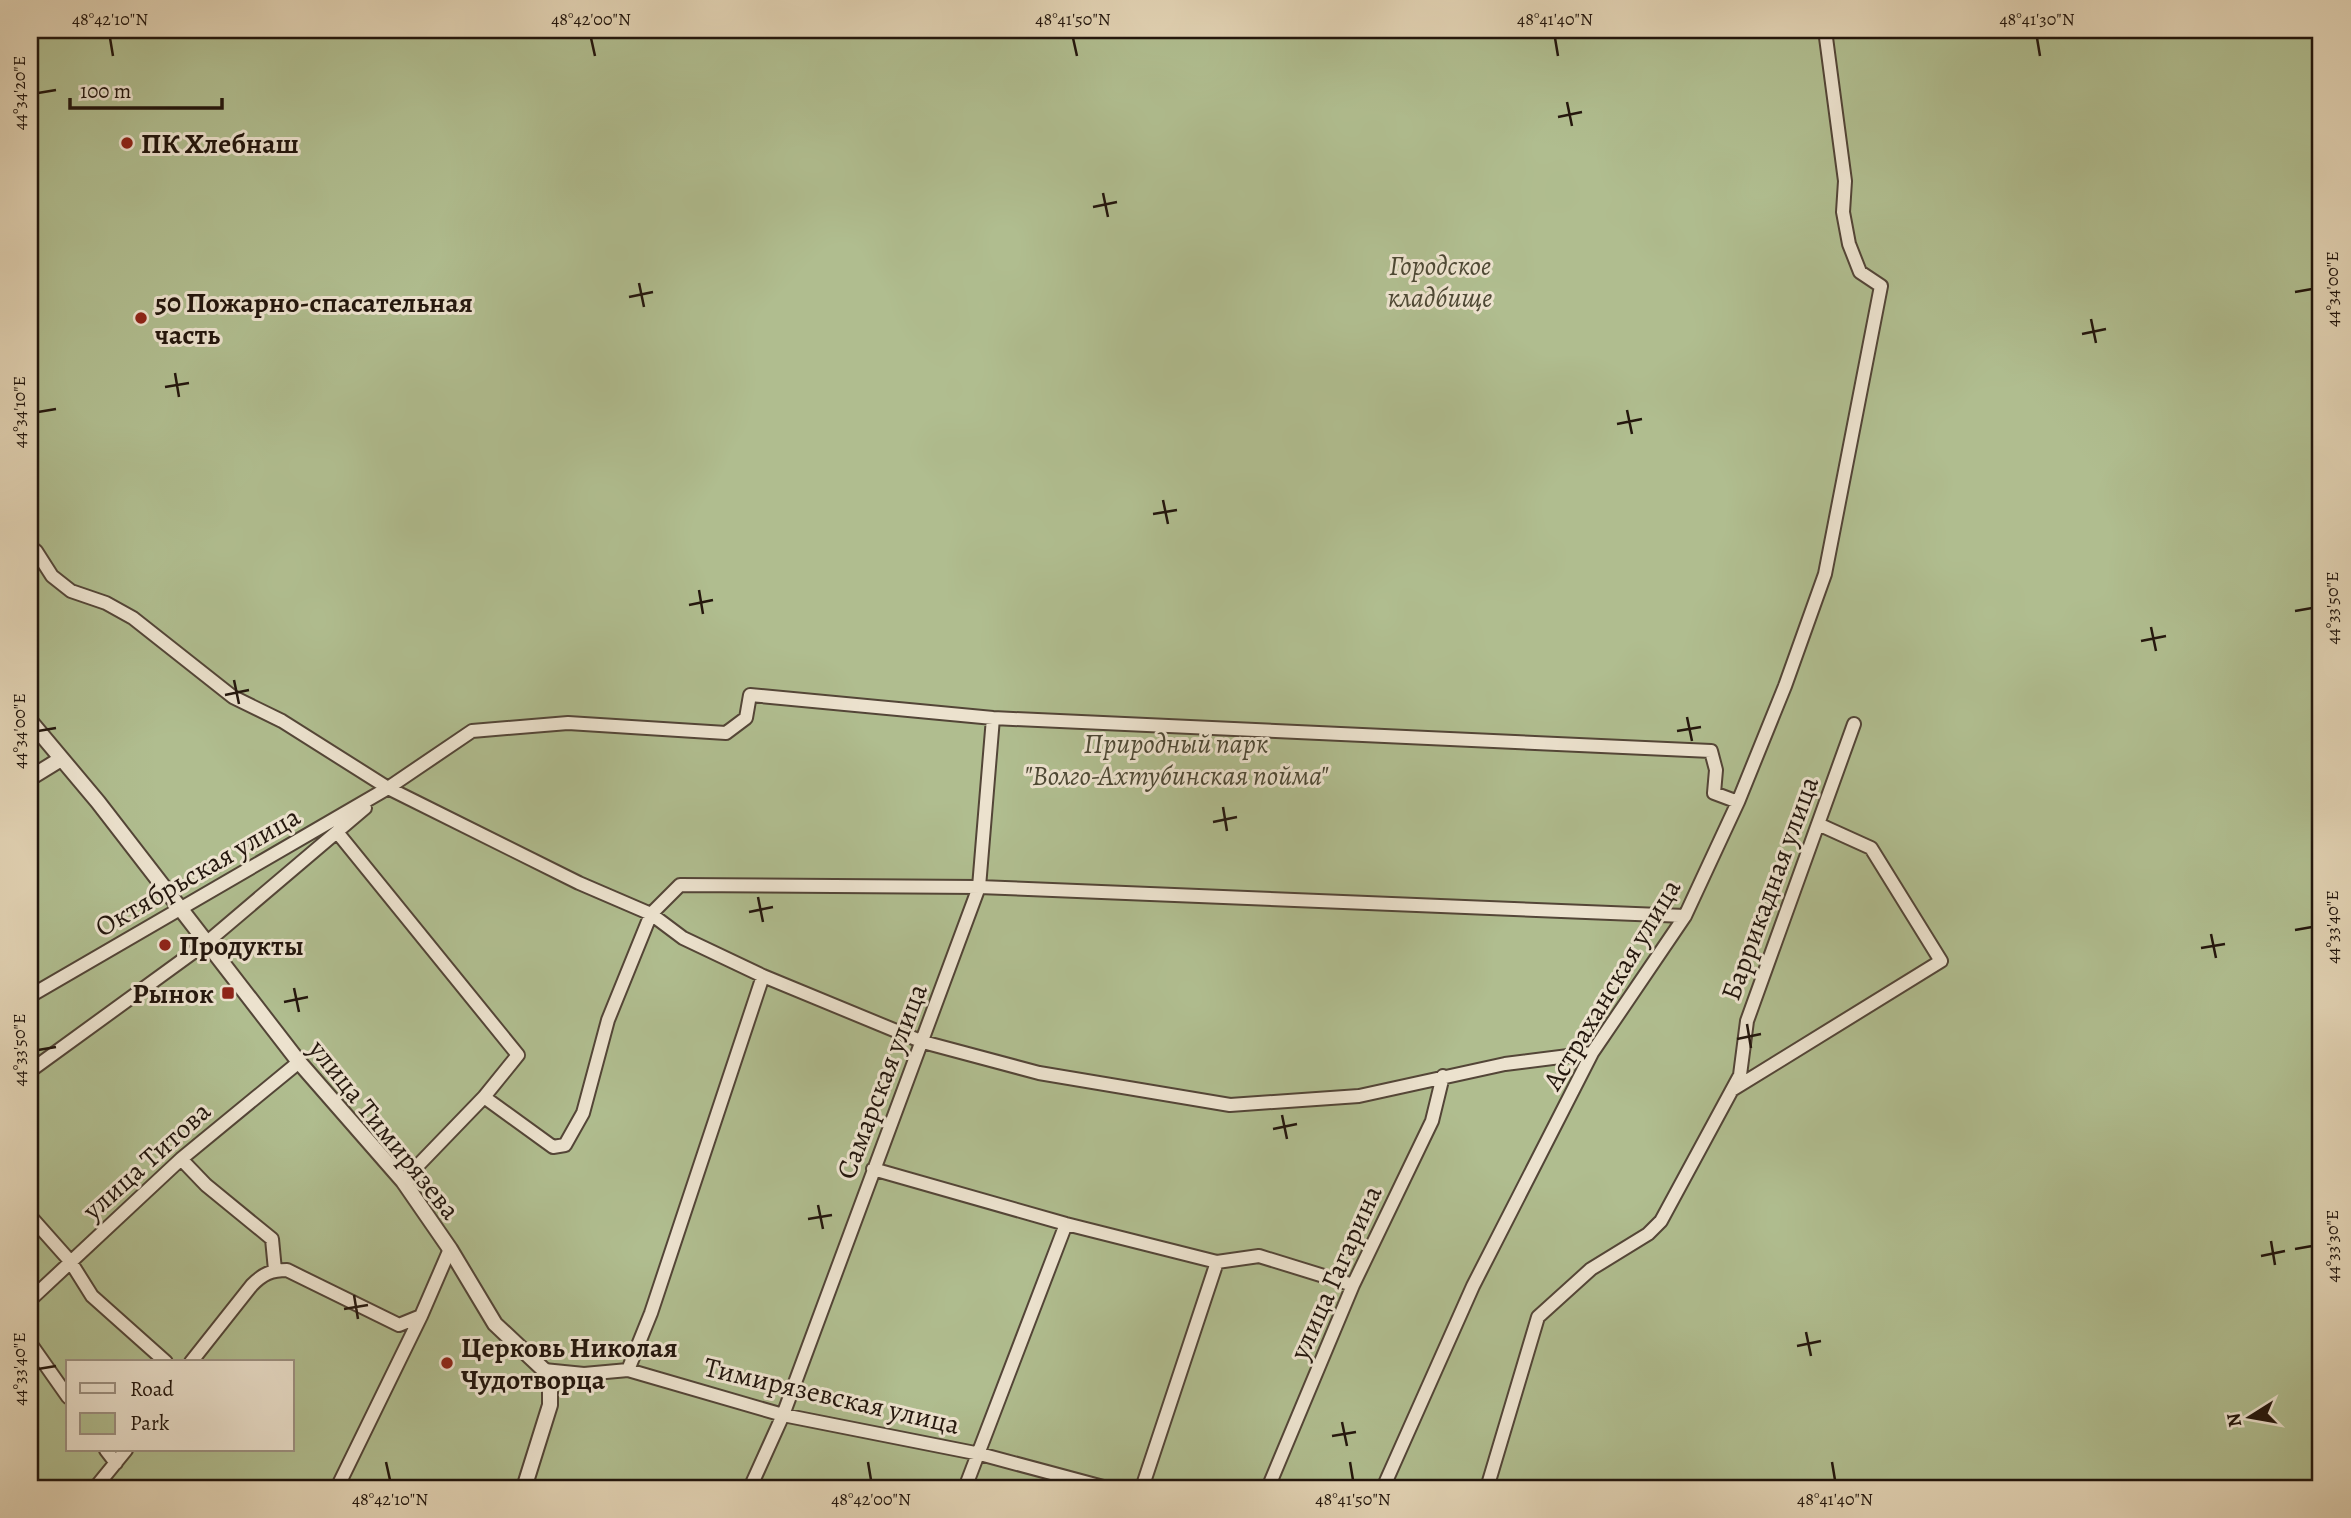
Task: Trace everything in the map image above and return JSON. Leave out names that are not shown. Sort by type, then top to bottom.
[{"type":"street","name":"Астраханская улица","points":[[1383,1488],[1473,1286],[1592,1052],[1685,915],[1738,802],[1813,612],[1825,574],[1881,286],[1860,272],[1849,244],[1843,212],[1845,181],[1825,30]]},
{"type":"street","points":[[30,556],[36,551],[52,576],[71,591],[106,603],[133,618],[233,697],[282,721],[388,788],[579,883],[651,914],[683,938],[763,976],[923,1042],[1039,1073],[1230,1105],[1359,1096],[1443,1076],[1592,1052]]},
{"type":"street","points":[[30,1072],[206,943],[388,788],[472,731],[568,723],[726,733],[746,718],[750,695],[993,718],[1711,751],[1716,770],[1714,793],[1738,802]]},
{"type":"street","name":"Самарская улица","points":[[750,1488],[783,1415],[979,887],[993,718]]},
{"type":"street","name":"улица Тимирязева","points":[[30,721],[181,909],[299,1062],[403,1181],[450,1249],[495,1324],[544,1370]]},
{"type":"street","name":"Баррикадная улица","points":[[1487,1488],[1538,1317],[1591,1269],[1648,1234],[1661,1221],[1740,1074],[1747,1021],[1854,723]]},
{"type":"street","points":[[30,778],[61,759]]},
{"type":"street","name":"Октябрьская улица","points":[[30,996],[388,788]]},
{"type":"street","points":[[1729,1092],[1941,961],[1871,848],[1818,824]]},
{"type":"street","points":[[337,832],[518,1055],[484,1097],[403,1181]]},
{"type":"street","points":[[484,1097],[553,1147],[565,1145],[583,1113],[608,1020],[651,914],[680,885],[979,887],[1685,915]]},
{"type":"street","points":[[628,1370],[651,1314],[763,976]]},
{"type":"street","name":"улица Титова","points":[[30,1300],[181,1159],[299,1062]]},
{"type":"street","name":"улица Гагарина","points":[[1268,1488],[1353,1285],[1432,1121],[1443,1076]]},
{"type":"street","points":[[181,1159],[206,1185],[272,1239],[275,1270]]},
{"type":"street","points":[[873,1169],[1066,1224],[1217,1262],[1258,1256],[1353,1285]]},
{"type":"street","points":[[30,1216],[70,1261],[92,1296],[164,1360]]},
{"type":"street","points":[[965,1488],[1066,1224]]},
{"type":"street","points":[[337,1488],[421,1316],[450,1249]]},
{"type":"street","points":[[1142,1488],[1217,1262]]},
{"type":"street","points":[[193,1360],[252,1285],[262,1275],[275,1270],[287,1270],[399,1325],[421,1316]]},
{"type":"street","points":[[30,1343],[66,1394]]},
{"type":"street","points":[[524,1488],[550,1405],[550,1383],[544,1370]]},
{"type":"street","name":"Тимирязевская улица","points":[[544,1370],[584,1374],[628,1370],[783,1415],[980,1454],[1107,1488]]},
{"type":"street","points":[[108,1452],[116,1463]]},
{"type":"street","points":[[95,1488],[124,1452]]},
{"type":"green space","name":"Природный парк \"Волго-Ахтубинская пойма\"","points":[[30,30],[2321,30],[2321,1488],[30,1488]]},
{"type":"place","name":"ПК Хлебнаш","points":[[127,143]]},
{"type":"place","name":"50 Пожарно-спасательная часть","points":[[141,318]]},
{"type":"place","name":"Продукты","points":[[165,945]]},
{"type":"place","name":"Рынок","points":[[228,993]]},
{"type":"place","name":"Церковь Николая Чудотворца","points":[[447,1363]]},
{"type":"park label","name":"Городское кладбище","points":[[1440,281]]}]
